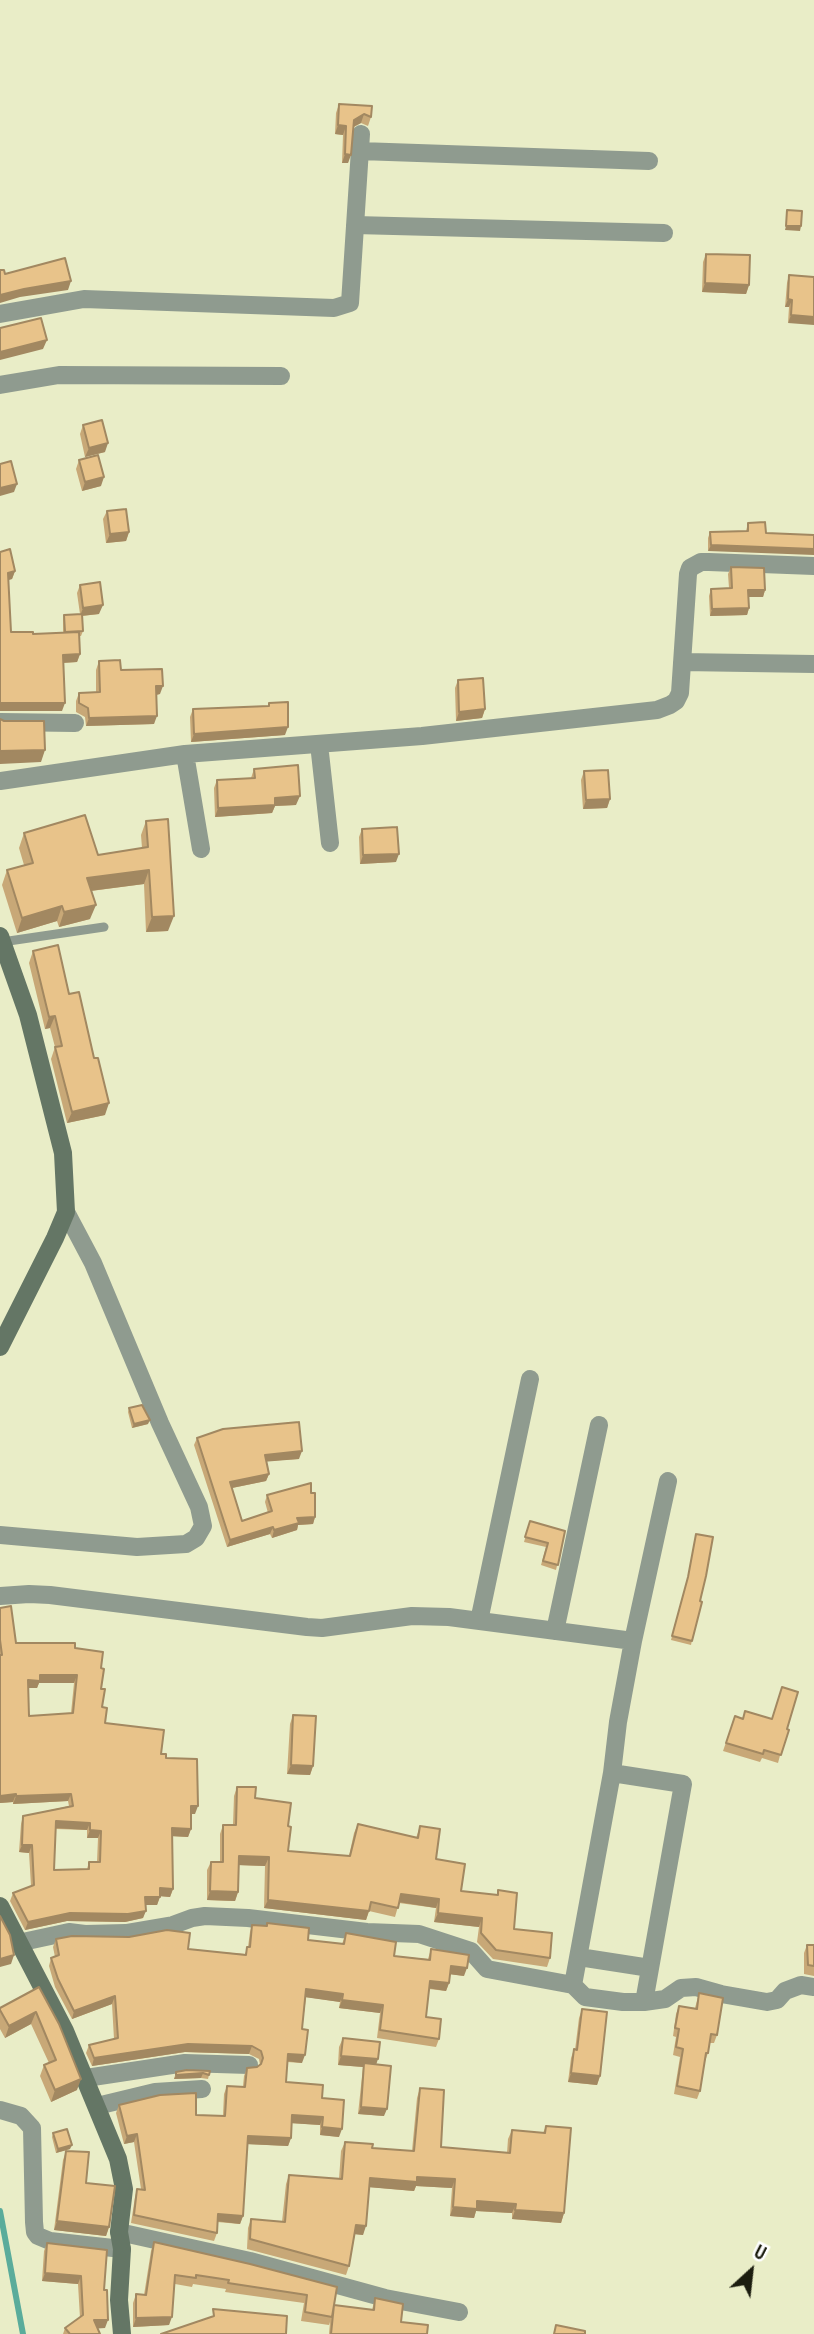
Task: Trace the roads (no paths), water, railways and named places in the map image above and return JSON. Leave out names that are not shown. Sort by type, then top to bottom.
[{"type":"street","points":[[0,314],[84,299],[334,308],[350,303],[360,142],[649,161]]},
{"type":"street","points":[[355,225],[664,233]]},
{"type":"street","points":[[0,385],[59,375],[281,376]]},
{"type":"street","points":[[0,781],[185,754],[422,736],[657,710],[676,701],[680,693],[690,568],[701,562],[814,566]]},
{"type":"street","points":[[682,662],[814,664]]},
{"type":"street","points":[[0,722],[75,723]]},
{"type":"street","points":[[319,744],[330,843]]},
{"type":"street","points":[[185,754],[201,849]]},
{"type":"street","points":[[0,1535],[137,1547],[186,1544],[195,1538],[203,1526],[199,1507],[160,1423],[93,1263],[66,1212],[63,1153],[28,1015],[1,939]]},
{"type":"street","points":[[0,1347],[66,1212]]},
{"type":"street","points":[[479,1621],[530,1379]]},
{"type":"street","points":[[555,1631],[599,1425]]},
{"type":"street","points":[[573,1985],[633,1641],[668,1481]]},
{"type":"street","points":[[0,1596],[50,1595],[322,1628],[411,1616],[479,1621],[633,1641]]},
{"type":"street","points":[[612,1773],[690,1785],[644,2002]]},
{"type":"street","points":[[0,1906],[65,2031],[118,2159],[124,2189],[119,2300],[122,2334]]},
{"type":"street","points":[[18,1943],[69,1931],[85,1934],[126,1933],[205,1916],[248,1918],[367,1932],[419,1934],[471,1951],[488,1969],[573,1985],[585,1997],[623,2002],[665,1999],[681,1988],[696,1987],[767,2002],[777,2000],[785,1991],[801,1984],[814,1987]]},
{"type":"street","points":[[579,1957],[650,1968]]},
{"type":"street","points":[[86,2078],[174,2063],[249,2065]]},
{"type":"street","points":[[97,2106],[134,2095],[202,2089]]},
{"type":"street","points":[[0,2110],[21,2116],[32,2127],[34,2222],[38,2236],[50,2241],[120,2240],[250,2261],[385,2298],[459,2312]]},
{"type":"lane","points":[[1,939],[104,928]]},
{"type":"waterway","points":[[0,2211],[23,2334]]}]
